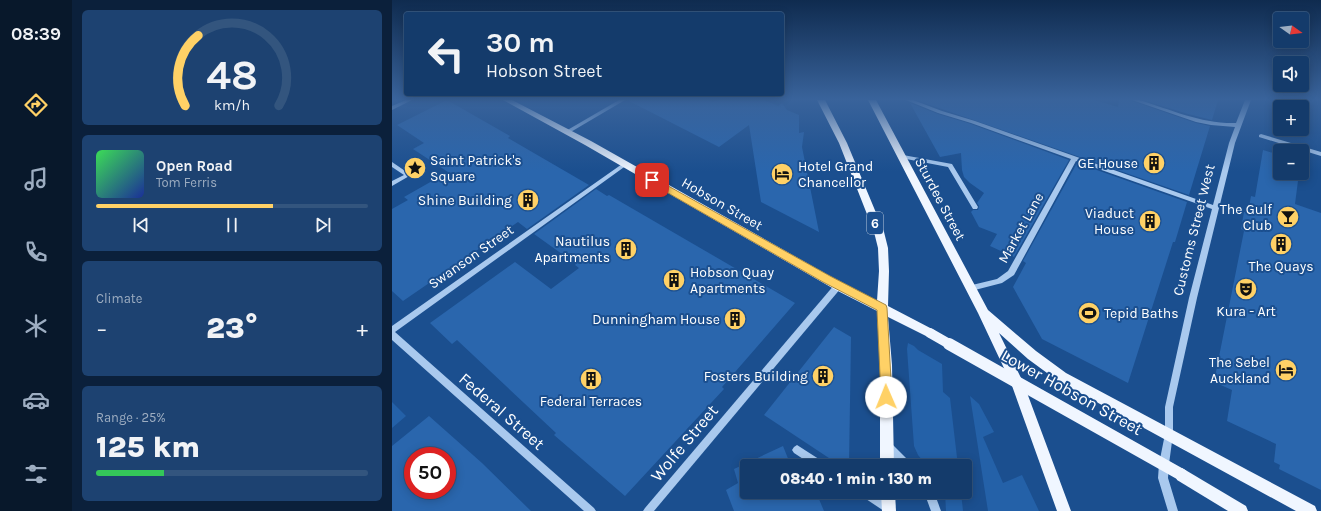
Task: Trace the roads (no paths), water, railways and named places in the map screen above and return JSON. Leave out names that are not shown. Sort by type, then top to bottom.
[{"type":"main road","name":"Hobson Street","points":[[552,124],[838,286],[882,308]]},
{"type":"main road","name":"6","points":[[834,124],[843,143],[881,240],[884,259],[882,308]]},
{"type":"main road","name":"Sturdee Street","points":[[885,124],[970,288],[984,311]]},
{"type":"main road","name":"Lower Hobson Street","points":[[882,308],[930,333],[1182,475],[1242,511]]},
{"type":"main road","points":[[882,308],[886,365],[887,459]]},
{"type":"main road","name":"Lower Hobson Street","points":[[984,311],[1044,366],[1095,396],[1169,434],[1310,511]]},
{"type":"main road","points":[[984,311],[1020,389],[1064,511]]},
{"type":"street","points":[[567,132],[581,124]]},
{"type":"street","points":[[978,124],[1216,208]]},
{"type":"street","points":[[1208,124],[1225,126],[1237,125]]},
{"type":"street","name":"Customs Street West","points":[[1173,511],[1163,478],[1169,434],[1170,402],[1193,298],[1237,125]]},
{"type":"street","points":[[1261,136],[1321,154]]},
{"type":"street","points":[[903,157],[950,165],[975,207]]},
{"type":"street","name":"Market Lane","points":[[970,288],[999,281],[1011,273],[1075,158]]},
{"type":"street","points":[[392,164],[408,175],[392,184]]},
{"type":"street","name":"Swanson Street","points":[[392,330],[625,164]]},
{"type":"street","name":"Wolfe Street","points":[[648,511],[838,286]]},
{"type":"street","name":"Federal Street","points":[[392,335],[484,418],[591,511]]},
{"type":"street","points":[[887,445],[901,459]]},
{"type":"street","points":[[797,450],[811,459]]},
{"type":"street","points":[[873,499],[888,509]]},
{"type":"street","points":[[932,499],[936,511]]},
{"type":"place","name":"GE House","points":[[1154,163]]},
{"type":"place","name":"Saint Patrick's Square","points":[[415,168]]},
{"type":"place","name":"Hotel Grand Chancellor","points":[[782,174]]},
{"type":"place","name":"Shine Building","points":[[528,200]]},
{"type":"place","name":"The Gulf Club","points":[[1288,217]]},
{"type":"place","name":"Viaduct House","points":[[1150,221]]},
{"type":"place","name":"The Quays","points":[[1281,244]]},
{"type":"place","name":"Nautilus Apartments","points":[[626,249]]},
{"type":"place","name":"Hobson Quay Apartments","points":[[674,280]]},
{"type":"place","name":"Kura - Art","points":[[1246,289]]},
{"type":"place","name":"Tepid Baths","points":[[1089,313]]},
{"type":"place","name":"Dunningham House","points":[[735,319]]},
{"type":"place","name":"The Sebel Auckland","points":[[1286,370]]},
{"type":"place","name":"Fosters Building","points":[[823,376]]},
{"type":"place","name":"Federal Terraces","points":[[591,379]]}]
